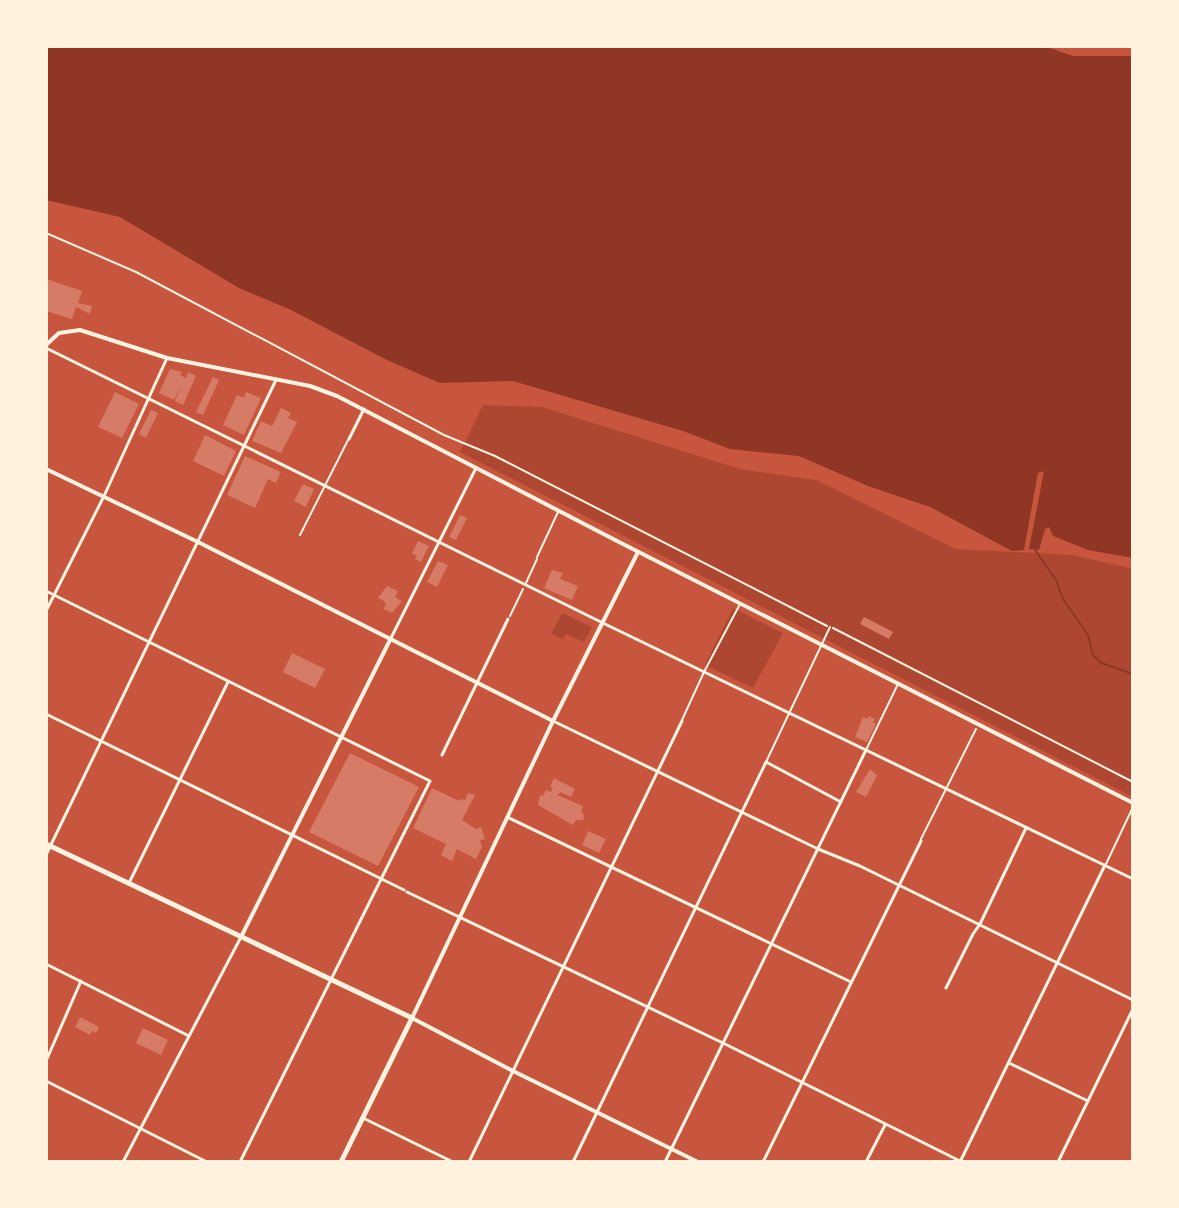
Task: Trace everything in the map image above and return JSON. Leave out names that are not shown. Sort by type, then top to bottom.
[{"type":"main road","points":[[48,845],[412,1018],[341,1162]]},
{"type":"street","points":[[46,714],[961,1162],[1059,962],[1105,865],[1133,805],[323,390],[167,358],[73,329],[59,333],[46,347],[602,623],[945,789],[1105,865],[1133,879]]},
{"type":"street","points":[[46,611],[104,496],[167,358]]},
{"type":"street","points":[[46,855],[48,845],[276,380]]},
{"type":"street","points":[[300,535],[364,409]]},
{"type":"street","points":[[123,1162],[293,835],[476,467]]},
{"type":"street","points":[[46,469],[553,721],[1133,1000]]},
{"type":"street","points":[[525,585],[558,511]]},
{"type":"street","points":[[638,552],[553,721],[412,1018],[698,1162]]},
{"type":"street","points":[[46,591],[430,781],[240,1162]]},
{"type":"street","points":[[469,1162],[740,603]]},
{"type":"street","points":[[442,755],[508,619]]},
{"type":"street","points":[[573,1162],[830,627]]},
{"type":"street","points":[[128,884],[228,682]]},
{"type":"street","points":[[665,1162],[899,683]]},
{"type":"street","points":[[763,1162],[976,729]]},
{"type":"street","points":[[766,762],[841,802]]},
{"type":"street","points":[[507,817],[851,982]]},
{"type":"street","points":[[946,988],[1026,828]]},
{"type":"street","points":[[46,964],[189,1036]]},
{"type":"street","points":[[46,1061],[81,981]]},
{"type":"street","points":[[1058,1162],[1133,1009]]},
{"type":"street","points":[[1009,1063],[1088,1101]]},
{"type":"street","points":[[46,1081],[207,1162]]},
{"type":"street","points":[[363,1118],[453,1162]]},
{"type":"street","points":[[866,1162],[885,1125]]},
{"type":"path","points":[[46,233],[136,272],[444,435],[495,456],[1133,782]]},
{"type":"path","points":[[508,619],[525,585]]},
{"type":"shaded area","points":[[46,46],[1044,46],[1073,56],[1133,56],[1133,558],[1088,550],[1053,536],[1049,527],[1045,529],[1039,550],[1029,549],[1044,471],[1038,473],[1024,550],[1012,551],[930,507],[868,486],[799,456],[730,449],[683,431],[513,381],[440,383],[239,288],[120,217],[46,200]]},
{"type":"shaded area","points":[[483,405],[542,407],[740,469],[816,480],[956,549],[1073,555],[1133,569],[1133,797],[460,452]]},
{"type":"shaded area","points":[[733,608],[783,633],[753,688],[705,665]]},
{"type":"shaded area","points":[[562,613],[592,627],[584,642],[566,634],[563,639],[551,634]]},
{"type":"building","points":[[46,279],[82,291],[78,303],[92,306],[90,314],[76,307],[72,319],[46,311]]},
{"type":"building","points":[[170,369],[182,372],[180,375],[186,378],[188,372],[196,376],[183,405],[175,401],[182,384],[174,400],[159,393]]},
{"type":"building","points":[[213,377],[219,380],[203,415],[196,412]]},
{"type":"building","points":[[115,392],[139,404],[122,438],[98,427]]},
{"type":"building","points":[[246,392],[261,398],[244,435],[223,425],[237,395],[244,398]]},
{"type":"building","points":[[281,408],[291,413],[288,418],[297,422],[281,453],[252,441],[261,421],[272,426]]},
{"type":"building","points":[[151,410],[158,413],[146,438],[139,434]]},
{"type":"building","points":[[205,435],[236,451],[224,476],[193,461]]},
{"type":"building","points":[[245,456],[281,472],[276,483],[268,479],[255,508],[227,495]]},
{"type":"building","points":[[303,484],[314,489],[306,507],[294,501]]},
{"type":"building","points":[[460,515],[467,518],[456,540],[449,537]]},
{"type":"building","points":[[418,541],[429,546],[421,562],[412,553]]},
{"type":"building","points":[[438,561],[448,565],[437,587],[427,582]]},
{"type":"building","points":[[552,570],[563,573],[560,579],[578,586],[572,600],[544,588]]},
{"type":"building","points":[[387,586],[398,591],[395,597],[402,601],[392,613],[383,609],[386,605],[378,598]]},
{"type":"building","points":[[864,617],[893,632],[889,639],[860,624]]},
{"type":"building","points":[[292,653],[325,669],[315,688],[283,672]]},
{"type":"building","points":[[869,716],[875,719],[873,722],[876,724],[867,742],[855,737],[863,717],[868,719]]},
{"type":"building","points":[[350,753],[419,787],[378,866],[309,832]]},
{"type":"building","points":[[870,769],[877,775],[866,797],[856,792]]},
{"type":"building","points":[[554,778],[575,789],[571,797],[561,792],[557,795],[583,806],[583,820],[576,820],[573,825],[538,805],[540,795],[543,796],[546,790],[551,792]]},
{"type":"building","points":[[432,788],[459,801],[465,800],[468,793],[475,795],[462,820],[476,829],[481,827],[485,839],[480,840],[482,847],[476,859],[457,849],[452,861],[441,855],[446,844],[413,828]]},
{"type":"building","points":[[588,831],[606,839],[599,853],[582,845]]},
{"type":"building","points":[[80,1017],[99,1027],[96,1033],[92,1031],[90,1035],[75,1027]]},
{"type":"building","points":[[143,1028],[168,1040],[161,1055],[136,1043]]},
{"type":"waterway","points":[[1035,550],[1088,635],[1093,655],[1101,663],[1133,674]]}]
